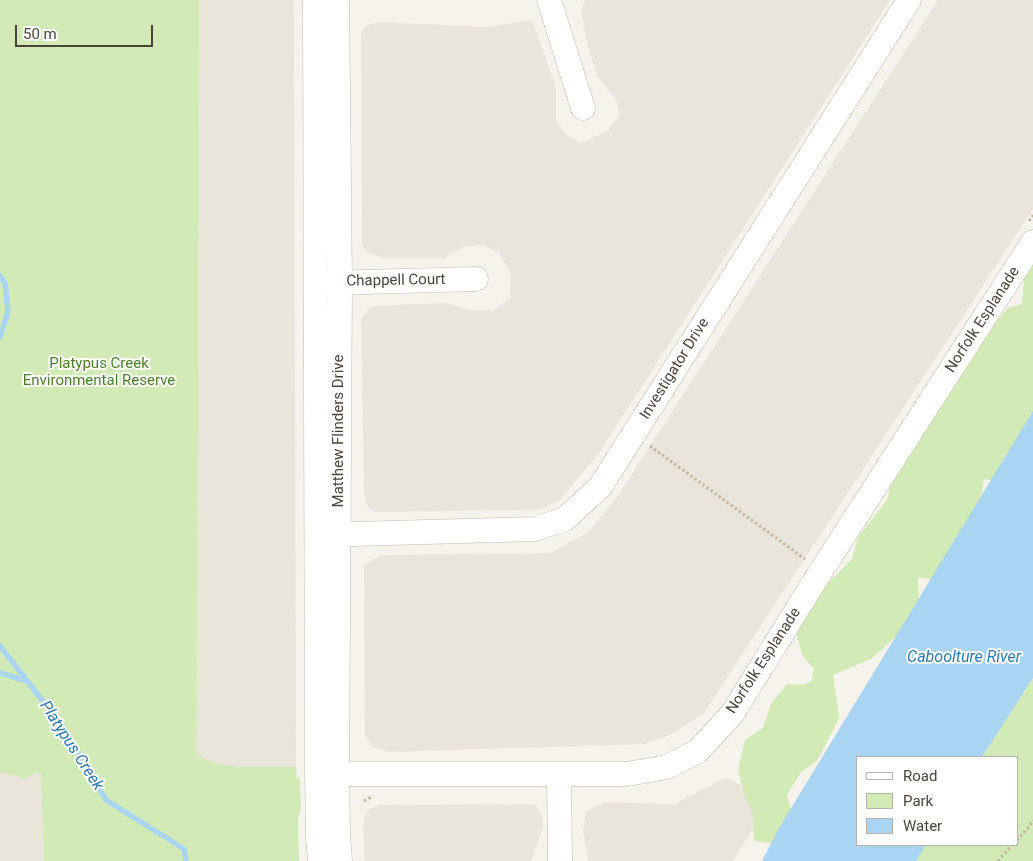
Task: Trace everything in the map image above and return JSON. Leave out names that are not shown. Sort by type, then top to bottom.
[{"type":"street","name":"Matthew Flinders Drive","points":[[316,0],[316,283],[328,535]]},
{"type":"street","name":"Matthew Flinders Drive","points":[[320,861],[318,836],[327,774],[328,535],[340,282],[337,0]]},
{"type":"street","points":[[549,0],[583,108]]},
{"type":"street","name":"Investigator Drive","points":[[328,535],[535,529],[565,519],[600,487],[909,0]]},
{"type":"street","name":"Norfolk Esplanade","points":[[327,774],[627,774],[667,767],[698,751],[732,714],[1029,235]]},
{"type":"street","name":"Chappell Court","points":[[316,283],[476,279]]},
{"type":"street","name":"Matthew Flinders Drive","points":[[327,774],[338,836],[340,861]]},
{"type":"street","points":[[559,775],[560,861]]},
{"type":"path","points":[[1029,235],[1033,215]]},
{"type":"path","points":[[633,434],[822,571]]},
{"type":"path","points":[[1018,839],[1030,827],[1033,820]]},
{"type":"path","points":[[998,861],[1011,846]]},
{"type":"shaded area","points":[[199,0],[294,0],[296,767],[197,767]]},
{"type":"shaded area","points":[[586,0],[890,0],[599,453],[559,501],[539,510],[375,512],[368,507],[364,494],[361,319],[371,306],[446,303],[470,310],[493,311],[510,298],[511,274],[498,252],[483,245],[463,247],[444,258],[383,258],[367,252],[362,245],[361,33],[366,26],[377,22],[487,27],[532,20],[556,88],[556,121],[566,134],[580,143],[608,131],[619,116],[617,101],[597,76],[586,40],[581,8]]},
{"type":"shaded area","points":[[938,0],[1033,0],[1033,209],[704,713],[668,736],[644,744],[390,752],[373,747],[365,736],[364,566],[380,555],[550,553],[587,533],[617,497]]},
{"type":"shaded area","points":[[0,745],[41,774],[44,861],[0,861]]},
{"type":"shaded area","points":[[727,777],[769,803],[733,861],[588,861],[583,831],[586,811],[606,802],[674,804]]},
{"type":"shaded area","points":[[378,805],[535,805],[542,814],[543,828],[531,861],[365,861],[363,823],[367,811]]},
{"type":"green space","name":"Platypus Creek Environmental Reserve","points":[[0,0],[199,0],[197,755],[214,763],[239,767],[296,767],[297,778],[300,779],[301,810],[298,816],[299,861],[44,861],[41,774],[38,772],[25,779],[0,773]]},
{"type":"green space","points":[[1033,255],[1033,419],[1008,482],[984,479],[980,504],[938,581],[918,577],[919,604],[907,627],[871,659],[833,675],[839,718],[817,761],[801,772],[787,795],[797,832],[782,845],[754,841],[753,812],[746,799],[738,770],[745,740],[763,728],[771,704],[787,684],[803,685],[812,681],[814,669],[802,655],[795,628],[810,601],[852,559],[858,537],[887,500],[893,474],[979,340],[1008,308],[1022,304],[1024,278]]},
{"type":"green space","points":[[1033,678],[1033,861],[916,861],[925,846],[1018,846],[1018,756],[983,756]]},
{"type":"water","name":"Caboolture River","points":[[1033,411],[1033,678],[983,756],[856,756],[856,846],[925,846],[916,861],[762,861],[779,828]]},
{"type":"waterway","name":"Platypus Creek","points":[[0,276],[5,283],[8,312],[0,337]]},
{"type":"waterway","name":"Platypus Creek","points":[[0,646],[63,727],[106,800],[184,849],[186,861]]},
{"type":"waterway","name":"Platypus Creek","points":[[0,673],[27,681]]}]
